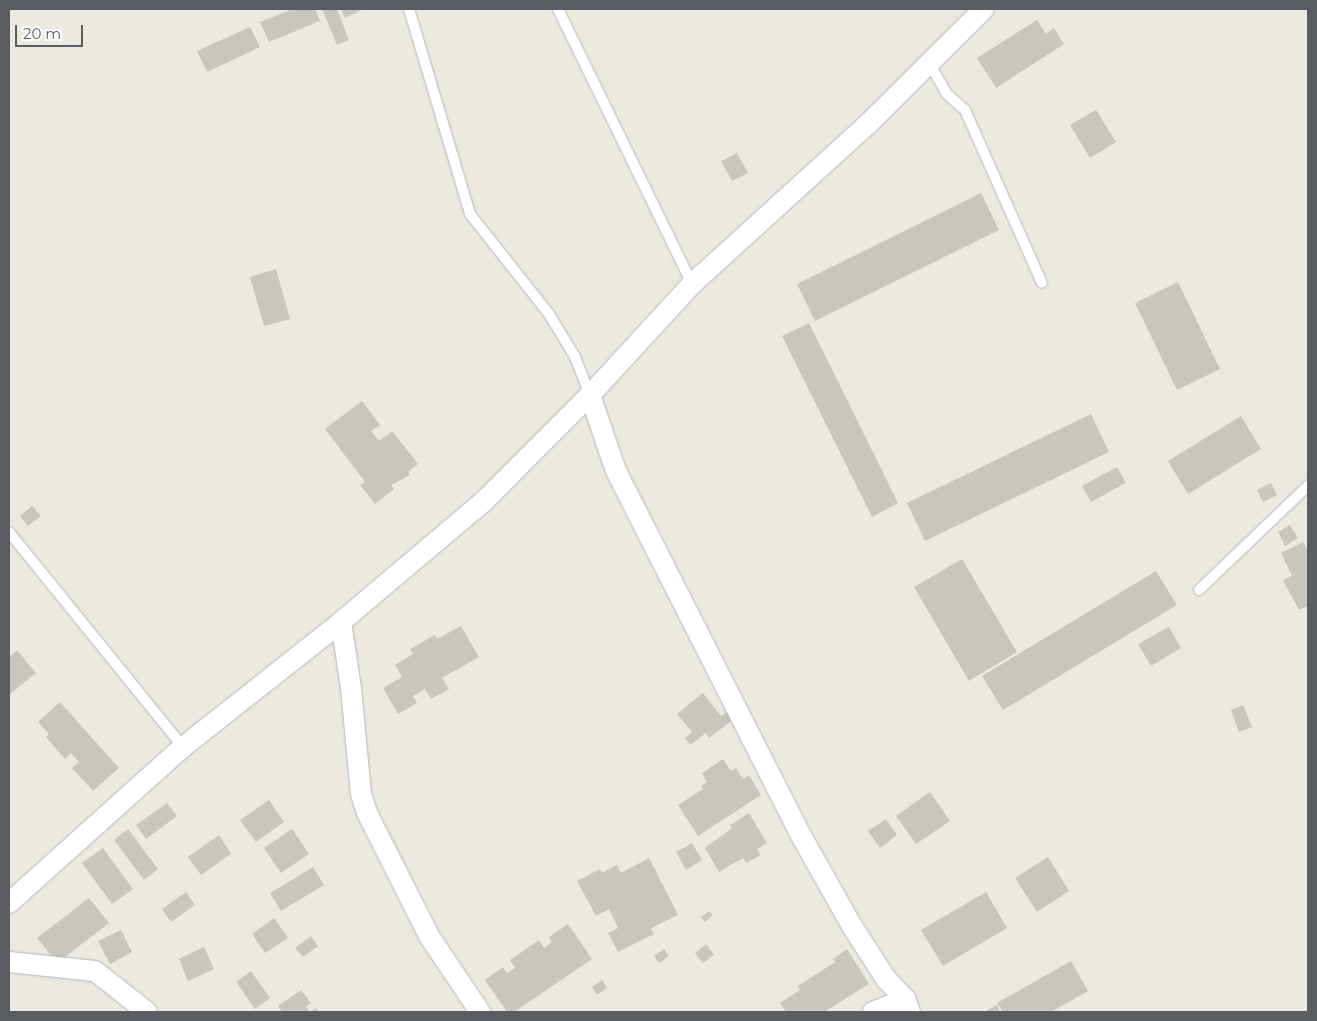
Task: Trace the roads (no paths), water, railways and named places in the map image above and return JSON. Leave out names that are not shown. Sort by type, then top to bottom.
[{"type":"street","points":[[9,903],[183,747],[341,622],[483,502],[590,395],[692,284],[868,124],[984,9]]},
{"type":"street","points":[[590,395],[616,471],[799,832],[857,933],[886,979],[907,1006],[873,1012]]},
{"type":"street","points":[[341,622],[351,688],[361,794],[368,815],[429,936],[480,1012]]},
{"type":"street","points":[[9,962],[95,971],[147,1012]]},
{"type":"lane","points":[[408,9],[470,214],[549,314],[575,357],[590,395]]},
{"type":"lane","points":[[558,9],[692,284]]},
{"type":"lane","points":[[929,64],[947,94],[965,110],[1042,283]]},
{"type":"lane","points":[[1199,590],[1308,486]]},
{"type":"lane","points":[[9,532],[183,747]]}]
